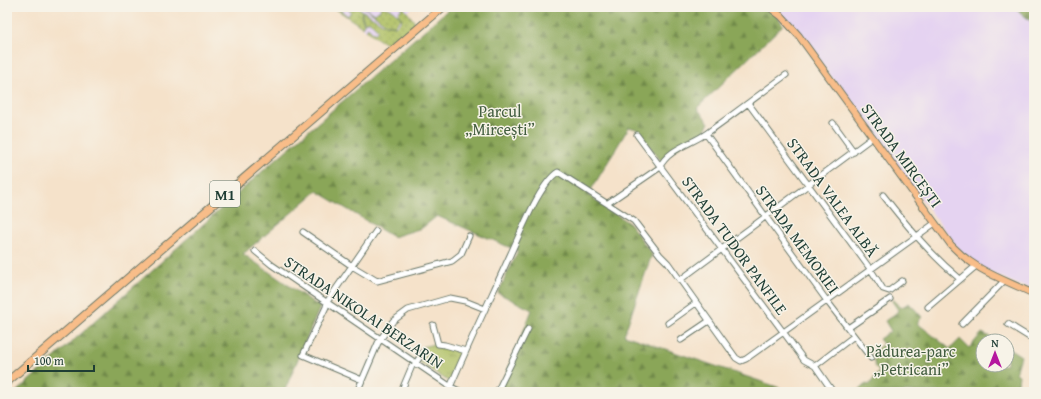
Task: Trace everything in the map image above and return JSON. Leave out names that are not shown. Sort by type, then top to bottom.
[{"type":"highway","name":"M1","points":[[7,382],[443,7]]},
{"type":"main road","name":"STRADA MIRCEȘTI","points":[[769,7],[781,16],[799,36],[951,245],[976,266],[1004,282],[1034,294]]},
{"type":"street","points":[[608,203],[659,168],[668,155],[678,148],[706,134],[786,75]]},
{"type":"street","name":"STRADA VALEA ALBĂ","points":[[748,103],[871,270],[883,289],[887,291],[892,290],[902,282]]},
{"type":"street","points":[[833,123],[854,152]]},
{"type":"street","name":"STRADA MEMORIEI","points":[[706,134],[765,217],[871,358]]},
{"type":"street","name":"STRADA TUDOR PANFILE","points":[[637,135],[804,360],[815,366],[833,392]]},
{"type":"street","points":[[680,280],[873,137]]},
{"type":"street","points":[[450,389],[528,215],[549,178],[558,172],[634,221],[739,360],[746,360],[935,223]]},
{"type":"street","points":[[883,195],[916,237],[941,263],[960,279]]},
{"type":"street","points":[[362,380],[303,354],[327,302],[376,231]]},
{"type":"street","points":[[303,232],[352,266],[377,281],[452,261],[461,254],[469,236]]},
{"type":"street","name":"STRADA NIKOLAI BERZARIN","points":[[255,251],[272,265],[416,363],[450,389],[461,392]]},
{"type":"street","points":[[928,307],[976,266]]},
{"type":"street","points":[[962,324],[1004,282]]},
{"type":"street","points":[[356,392],[378,343],[394,321],[408,310],[450,298],[465,301],[485,309]]},
{"type":"street","points":[[848,328],[890,299]]},
{"type":"street","points":[[668,323],[696,302]]},
{"type":"street","points":[[681,340],[709,321]]},
{"type":"street","points":[[1008,324],[1033,337]]},
{"type":"street","points":[[433,325],[438,344],[466,351]]},
{"type":"street","points":[[497,392],[528,329]]},
{"type":"street","points":[[815,366],[854,336]]},
{"type":"street","points":[[401,392],[412,366],[424,352]]},
{"type":"shaded area","points":[[333,7],[413,7],[406,13],[407,15],[390,35],[373,35]]},
{"type":"shaded area","points":[[773,7],[1014,7],[1034,24],[1034,288],[1019,285],[988,271],[970,260],[957,247],[797,30]]},
{"type":"green space","points":[[333,7],[340,7],[340,10],[348,16],[351,11],[345,7],[357,7],[362,10],[361,16],[364,24],[362,27]]},
{"type":"green space","points":[[364,7],[375,14],[378,11],[379,12],[381,7],[388,8],[395,12],[401,19],[395,25],[386,24]]},
{"type":"green space","points":[[403,7],[415,22],[415,26],[393,45],[375,37],[366,29],[368,27],[375,34],[378,30],[369,21],[365,23],[362,16],[363,11],[385,25],[396,26],[402,20],[398,13]]},
{"type":"green space","name":"Parcul „Mircești”","points":[[451,7],[766,7],[776,14],[783,25],[697,108],[709,123],[703,133],[684,143],[661,161],[636,129],[629,127],[588,195],[630,224],[652,254],[624,335],[792,392],[499,392],[532,310],[498,293],[518,251],[437,216],[422,228],[393,237],[317,191],[243,254],[320,307],[284,392],[16,392],[275,160]]},
{"type":"green space","points":[[1014,7],[1034,7],[1034,24]]},
{"type":"green space","name":"Pădurea-parc „Petricani”","points":[[893,299],[900,308],[909,303],[922,317],[917,323],[950,349],[960,339],[969,348],[975,341],[975,373],[1015,373],[1015,352],[1021,356],[1016,373],[1019,375],[1017,392],[852,392],[855,390],[857,391],[866,384],[869,385],[879,372],[875,366],[872,353],[883,344],[879,339],[891,331],[885,321],[898,310],[892,301]]},
{"type":"green space","points":[[435,344],[436,349],[440,347],[447,347],[459,351],[461,354],[450,381],[420,362],[427,352],[421,347]]}]
